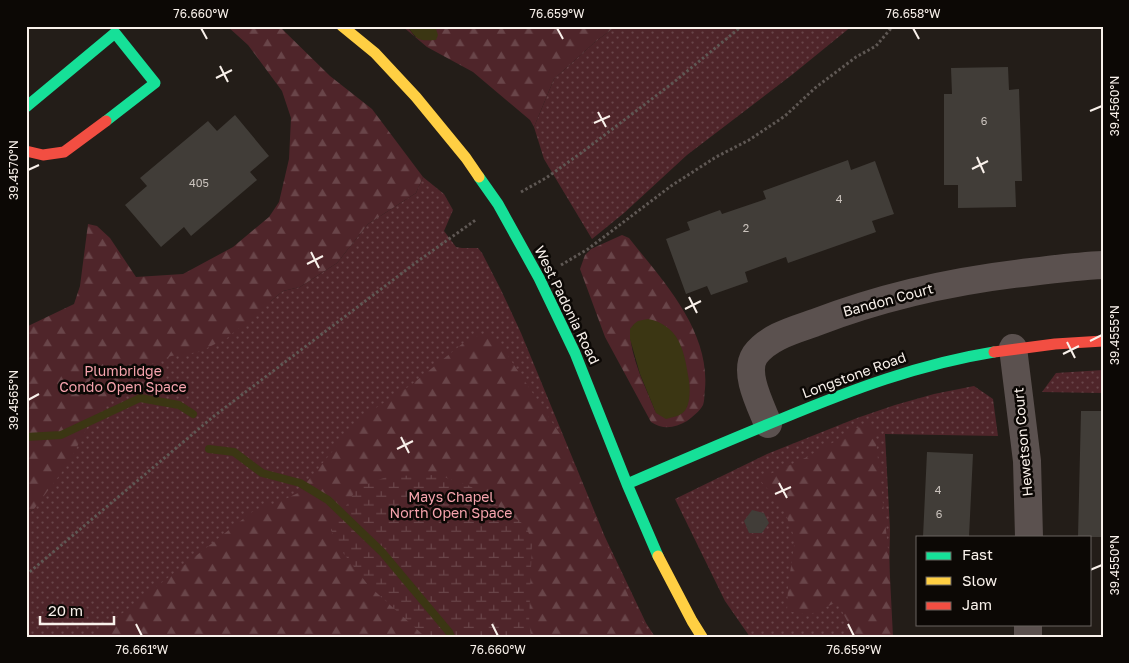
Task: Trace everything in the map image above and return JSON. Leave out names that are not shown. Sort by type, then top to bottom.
[{"type":"street","name":"West Padonia Road","points":[[342,26],[374,53],[416,97],[466,158],[498,204],[539,278],[575,353],[627,484],[659,558],[702,637]]},
{"type":"street","points":[[26,107],[115,33],[155,83],[64,152],[43,155],[26,150]]},
{"type":"street","name":"Bandon Court","points":[[768,424],[753,386],[751,370],[754,356],[765,345],[784,334],[843,312],[957,282],[1018,273],[1084,266],[1103,266]]},
{"type":"street","name":"Longstone Road","points":[[627,484],[768,424],[862,387],[915,369],[1013,348],[1103,341]]},
{"type":"street","name":"Hewetson Court","points":[[1013,348],[1027,461],[1029,536]]},
{"type":"path","points":[[26,575],[214,416],[418,261],[498,204],[546,178],[581,153],[674,82],[742,26]]},
{"type":"path","points":[[539,278],[588,249],[671,186],[716,157],[750,140],[785,116],[815,88],[856,57],[876,46],[893,26]]},
{"type":"green space","name":"Plumbridge Condo Open Space","points":[[227,26],[279,26],[330,76],[372,109],[423,177],[416,193],[368,224],[337,263],[300,287],[283,291],[227,338],[199,352],[171,356],[144,367],[90,422],[68,464],[34,509],[26,514],[26,327],[74,304],[80,286],[88,224],[97,226],[110,238],[136,277],[183,274],[233,247],[269,217],[279,202],[289,159],[291,118],[282,91],[248,45]]},
{"type":"green space","points":[[402,26],[407,26],[415,37]]},
{"type":"green space","points":[[435,26],[616,26],[554,79],[534,127],[530,120],[473,72],[427,47],[415,37]]},
{"type":"green space","points":[[616,26],[852,26],[687,155],[624,213],[592,239],[544,159],[534,127],[554,79]]},
{"type":"green space","name":"Plumbridge Condo Open Space","points":[[423,177],[444,194],[453,210],[444,231],[456,247],[478,248],[501,290],[521,333],[605,537],[646,623],[655,637],[26,637],[26,514],[34,509],[26,368],[271,301],[283,291],[300,287],[337,263],[368,224],[416,193]]},
{"type":"green space","points":[[622,235],[629,238],[656,271],[682,308],[700,347],[705,367],[703,405],[687,421],[669,427],[656,425],[651,422],[605,337],[580,269],[585,255],[591,249]],"holes":[[[630,329],[656,413],[636,361]]]},
{"type":"green space","name":"Mays Chapel North Open Space","points":[[483,334],[491,335],[498,341],[562,437],[633,607],[652,637],[531,637],[529,623],[470,486],[438,475],[389,476],[423,637],[92,637],[252,512],[266,504],[275,504],[298,493],[359,419],[411,385],[467,340]]},
{"type":"green space","points":[[1103,370],[1103,393],[1042,392],[1056,373]]},
{"type":"green space","points":[[974,386],[993,399],[998,436],[885,434],[890,529],[888,637],[750,637],[725,601],[675,499],[767,454],[857,418],[934,394]]},
{"type":"green space","points":[[874,424],[889,557],[893,637],[852,637],[851,628],[837,602],[809,615],[787,611],[788,587],[795,539],[783,507],[759,479],[805,458],[853,429]]},
{"type":"green space","points":[[438,475],[470,486],[526,526],[532,542],[529,623],[531,637],[423,637],[368,585],[337,545],[331,530],[357,488],[389,476]]},
{"type":"shaded area","points":[[407,26],[435,26],[438,35],[436,40],[421,40]]},
{"type":"shaded area","points":[[648,319],[658,322],[673,332],[681,347],[689,379],[689,397],[686,409],[677,416],[666,419],[656,413],[640,374],[630,339],[630,329],[634,324]]},
{"type":"building","points":[[1008,67],[1009,90],[1019,89],[1022,181],[1015,181],[1016,207],[958,208],[958,185],[944,185],[944,94],[952,94],[951,68]]},
{"type":"building","points":[[235,115],[269,156],[250,172],[257,180],[191,236],[184,227],[161,247],[125,205],[147,186],[140,178],[208,121],[217,131]]},
{"type":"building","points":[[848,160],[851,170],[875,161],[894,214],[872,221],[876,232],[788,263],[786,257],[745,272],[748,282],[711,295],[707,286],[686,294],[666,239],[690,230],[687,222],[720,210],[722,214],[766,199],[763,191]]},
{"type":"building","points":[[1081,411],[1103,411],[1103,537],[1078,536]]},
{"type":"building","points":[[927,452],[973,454],[969,536],[923,536]]},
{"type":"building","points":[[752,510],[764,513],[769,523],[762,533],[749,533],[744,521]]},
{"type":"waterway","points":[[26,437],[61,435],[140,398],[179,405],[193,414]]},
{"type":"waterway","points":[[209,449],[234,452],[262,473],[300,483],[328,500],[382,552],[449,632],[451,637]]},
{"type":"traffic: fast","points":[[26,107],[115,33],[155,83],[106,121]]},
{"type":"traffic: fast","points":[[479,177],[498,204],[539,278],[575,353],[658,556]]},
{"type":"traffic: fast","points":[[627,484],[859,388],[939,363],[994,352]]},
{"type":"traffic: slow","points":[[342,26],[375,53],[416,97],[466,158],[479,177]]},
{"type":"traffic: slow","points":[[658,556],[702,637]]},
{"type":"traffic: jam","points":[[26,151],[43,155],[64,152],[106,121]]},
{"type":"traffic: jam","points":[[994,352],[1055,344],[1103,341]]}]
